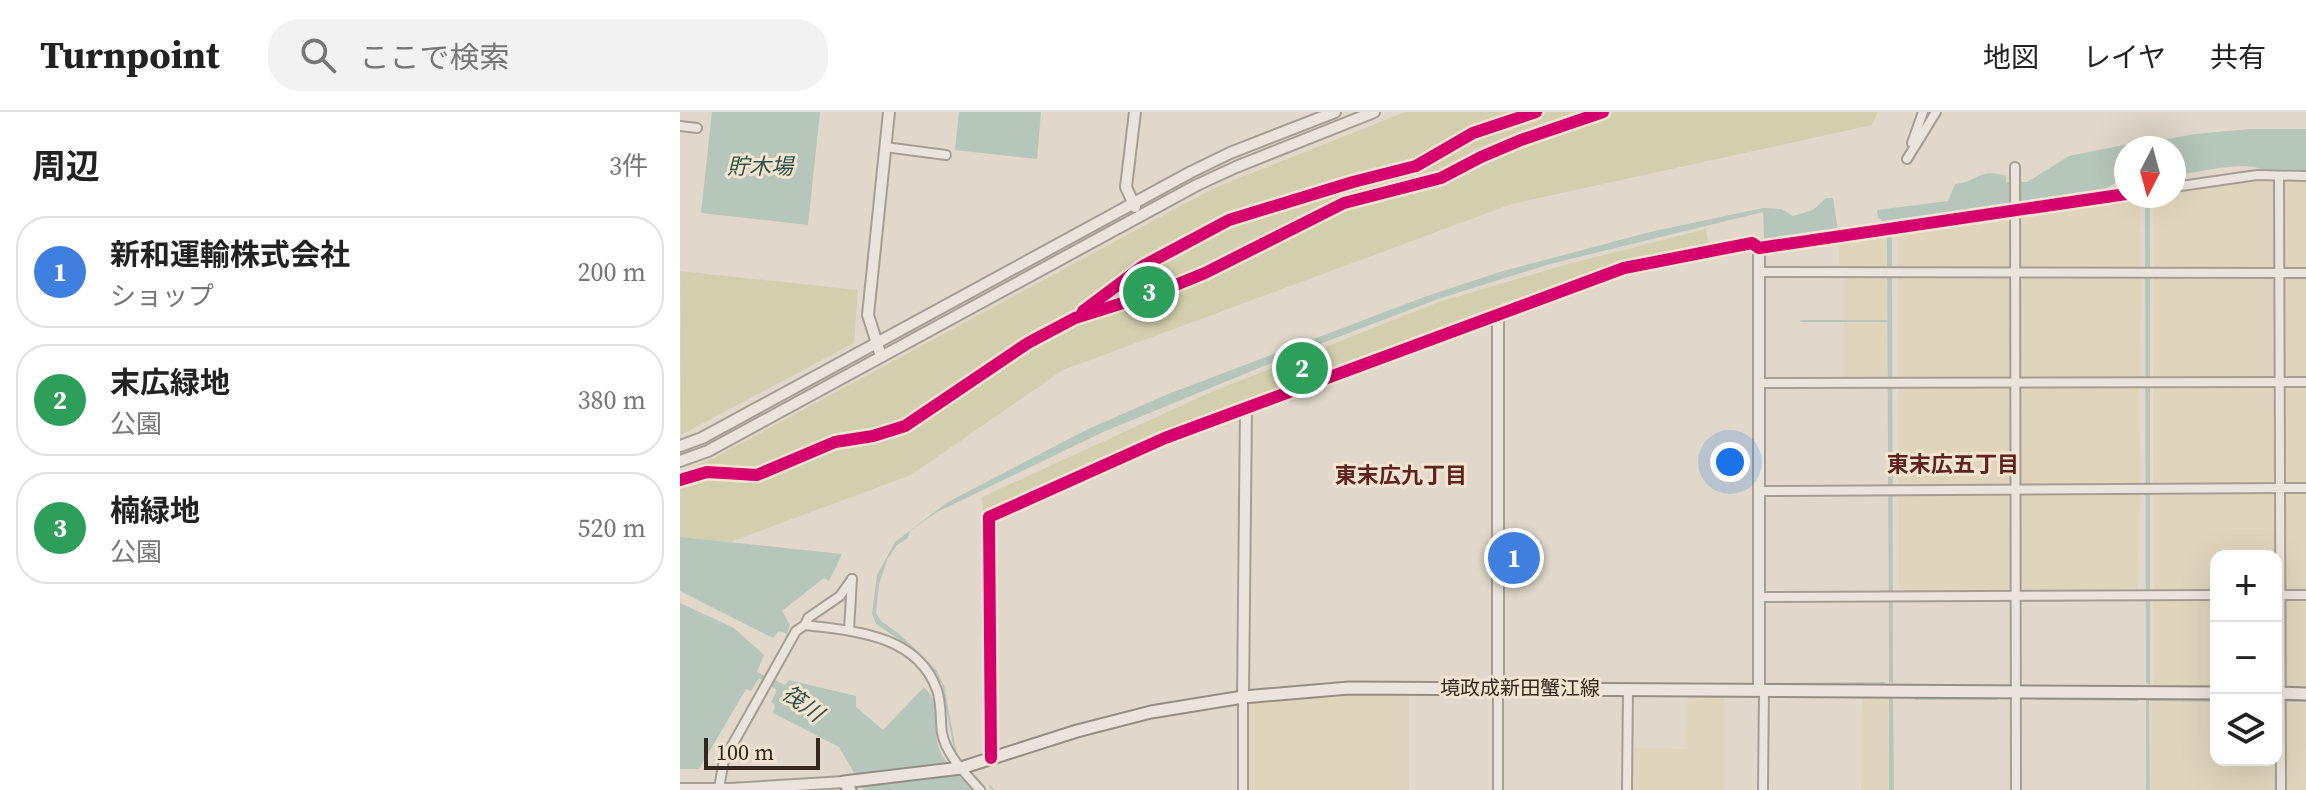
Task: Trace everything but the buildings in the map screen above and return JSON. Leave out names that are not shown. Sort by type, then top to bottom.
[{"type":"main road","name":"境政成新田蟹江線","points":[[849,784],[961,768],[1077,731],[1151,712],[1243,697],[1349,688],[2210,693]]},
{"type":"main road","points":[[2282,693],[2306,694]]},
{"type":"street","points":[[881,356],[868,315],[889,112]]},
{"type":"street","points":[[1135,112],[1126,187],[1140,217]]},
{"type":"street","points":[[680,446],[702,438],[1230,153],[1335,112]]},
{"type":"street","points":[[680,461],[708,451],[1236,167],[1374,112]]},
{"type":"street","points":[[1923,112],[1907,159],[1936,112]]},
{"type":"street","points":[[680,126],[697,128]]},
{"type":"street","points":[[885,147],[946,155]]},
{"type":"street","points":[[2015,171],[2016,790]]},
{"type":"street","points":[[2186,185],[2257,175],[2306,176]]},
{"type":"street","points":[[2279,176],[2279,550]]},
{"type":"street","points":[[991,758],[989,517],[1165,438],[1624,268],[1752,243],[1759,248],[2114,196]]},
{"type":"street","points":[[1759,248],[1758,491],[1763,790]]},
{"type":"street","points":[[1758,272],[2306,273]]},
{"type":"street","points":[[1498,316],[1498,790]]},
{"type":"street","points":[[1759,383],[2306,382]]},
{"type":"street","points":[[1243,790],[1246,407]]},
{"type":"street","points":[[1758,491],[2306,488]]},
{"type":"street","points":[[726,789],[724,760],[796,631],[805,625],[808,618],[840,596],[852,579],[849,630]]},
{"type":"street","points":[[1759,597],[2210,595]]},
{"type":"street","points":[[2282,595],[2306,595]]},
{"type":"street","points":[[805,625],[849,630],[887,640],[923,668],[936,687],[945,744],[980,790]]},
{"type":"street","points":[[1627,790],[1628,689]]},
{"type":"street","points":[[2279,694],[2281,790]]},
{"type":"street","points":[[680,789],[849,784]]},
{"type":"shaded area","points":[[1405,112],[1878,112],[1872,125],[1512,204],[1063,370],[911,475],[730,542],[680,537],[680,473],[714,458],[1212,189]]},
{"type":"shaded area","points":[[2276,178],[2277,268],[2154,270],[2153,208],[2186,208],[2186,188]]},
{"type":"shaded area","points":[[2282,178],[2306,179],[2306,271],[2283,271]]},
{"type":"shaded area","points":[[2114,200],[2114,208],[2140,208],[2140,269],[2021,270],[2018,268],[2021,213]]},
{"type":"shaded area","points":[[2008,215],[2012,217],[2011,269],[1898,270],[1897,232]]},
{"type":"shaded area","points":[[1706,229],[1709,247],[1626,262],[1244,400],[1166,430],[983,511],[982,497],[1211,392],[1439,302],[1561,266]]},
{"type":"shaded area","points":[[1887,232],[1887,269],[1839,270],[1839,239]]},
{"type":"shaded area","points":[[680,271],[858,290],[854,343],[681,435]]},
{"type":"shaded area","points":[[1844,275],[1887,275],[1888,378],[1844,379]]},
{"type":"shaded area","points":[[2154,275],[2275,276],[2277,376],[2274,379],[2153,378]]},
{"type":"shaded area","points":[[1900,276],[2011,276],[2012,376],[2008,379],[1898,379]]},
{"type":"shaded area","points":[[2021,276],[2141,277],[2140,379],[2020,379]]},
{"type":"shaded area","points":[[2284,276],[2306,276],[2306,379],[2282,377]]},
{"type":"shaded area","points":[[2010,385],[2010,487],[1898,485],[1898,386]]},
{"type":"shaded area","points":[[2021,385],[2137,385],[2140,486],[2019,485]]},
{"type":"shaded area","points":[[2153,385],[2275,385],[2277,484],[2153,485]]},
{"type":"shaded area","points":[[2285,385],[2306,385],[2306,486],[2283,484]]},
{"type":"shaded area","points":[[2154,491],[2277,493],[2278,550],[2210,550],[2210,593],[2154,593]]},
{"type":"shaded area","points":[[2011,492],[2013,590],[2010,593],[1899,592],[1899,494]]},
{"type":"shaded area","points":[[2136,492],[2140,495],[2137,592],[2020,591],[2019,493]]},
{"type":"shaded area","points":[[2286,492],[2306,492],[2306,592],[2283,591],[2282,498]]},
{"type":"shaded area","points":[[2153,598],[2210,598],[2210,688],[2154,688]]},
{"type":"shaded area","points":[[2286,598],[2306,599],[2306,689],[2284,687]]},
{"type":"shaded area","points":[[1409,694],[1409,790],[1246,790],[1246,706],[1249,703]]},
{"type":"shaded area","points":[[1688,694],[1724,694],[1724,790],[1630,790],[1631,748],[1686,749]]},
{"type":"shaded area","points":[[1862,695],[1889,696],[1889,790],[1861,790]]},
{"type":"shaded area","points":[[2150,702],[2210,702],[2210,766],[2279,766],[2279,790],[2151,790]]},
{"type":"shaded area","points":[[2283,703],[2306,703],[2306,790],[2284,790]]},
{"type":"water","name":"貯木場","points":[[712,112],[820,112],[808,225],[701,213]]},
{"type":"water","points":[[959,112],[1041,112],[1037,159],[955,150]]},
{"type":"water","points":[[2251,129],[2306,129],[2306,172],[2234,166],[2186,173],[2184,136]]},
{"type":"water","points":[[2114,147],[2114,184],[2103,194],[2025,205],[2012,203],[2004,209],[1892,224],[1893,683],[1889,682],[1887,227],[1878,218],[1877,210],[1948,201],[1955,184],[1984,174],[2006,176],[2006,182],[2027,182],[2069,156]]},
{"type":"water","points":[[1826,198],[1833,198],[1838,231],[1769,242],[1764,238],[1763,212],[1550,264],[1438,299],[1286,357],[1103,432],[937,512],[910,531],[908,538],[897,545],[887,560],[879,585],[876,613],[937,671],[943,685],[907,645],[876,624],[872,613],[877,575],[895,542],[948,502],[1086,430],[1168,394],[1427,296],[1500,272],[1650,232],[1763,208],[1781,209],[1793,216],[1813,210]]},
{"type":"water","points":[[2145,208],[2150,208],[2150,684],[2146,683]]},
{"type":"water","points":[[680,537],[842,554],[829,581],[824,578],[782,611],[790,625],[787,634],[779,631],[773,638],[680,591]]},
{"type":"water","name":"筏川","points":[[680,603],[734,628],[764,655],[757,672],[785,685],[789,680],[856,696],[856,707],[883,730],[924,687],[934,701],[939,749],[972,790],[864,790],[839,747],[773,713],[775,705],[771,702],[777,690],[759,678],[751,691],[746,689],[699,769],[680,769]]},
{"type":"water","points":[[1889,696],[1893,699],[1894,790],[1889,790]]},
{"type":"water","points":[[2146,700],[2149,700],[2150,790],[2146,790]]},
{"type":"waterway","points":[[1801,321],[1887,321]]},
{"type":"waterway","points":[[1768,684],[1884,683]]},
{"type":"waterway","points":[[943,685],[955,750]]},
{"type":"waterway","points":[[1916,699],[1996,699]]},
{"type":"waterway","points":[[2039,699],[2137,700]]},
{"type":"waterway","points":[[2146,700],[2210,701]]},
{"type":"waterway","points":[[2286,701],[2306,701]]},
{"type":"waterway","points":[[990,786],[993,790]]},
{"type":"cycle path","points":[[1083,311],[1143,266],[1229,220],[1416,166],[1473,133],[1536,112]]},
{"type":"cycle path","points":[[680,480],[707,472],[757,475],[835,442],[873,436],[905,426],[1028,343],[1075,318],[1161,291],[1205,273],[1344,203],[1441,178],[1521,140],[1603,112]]},
{"type":"cycle path","points":[[991,758],[989,517],[1165,438],[1624,268],[1752,243],[1759,248],[2114,196]]},
{"type":"place","name":"楠緑地","points":[[1149,292]]},
{"type":"place","name":"末広緑地","points":[[1302,368]]},
{"type":"place","name":"新和運輸株式会社","points":[[1514,558]]},
{"type":"district","name":"東末広五丁目","points":[[1953,464]]},
{"type":"district","name":"東末広九丁目","points":[[1401,475]]}]
